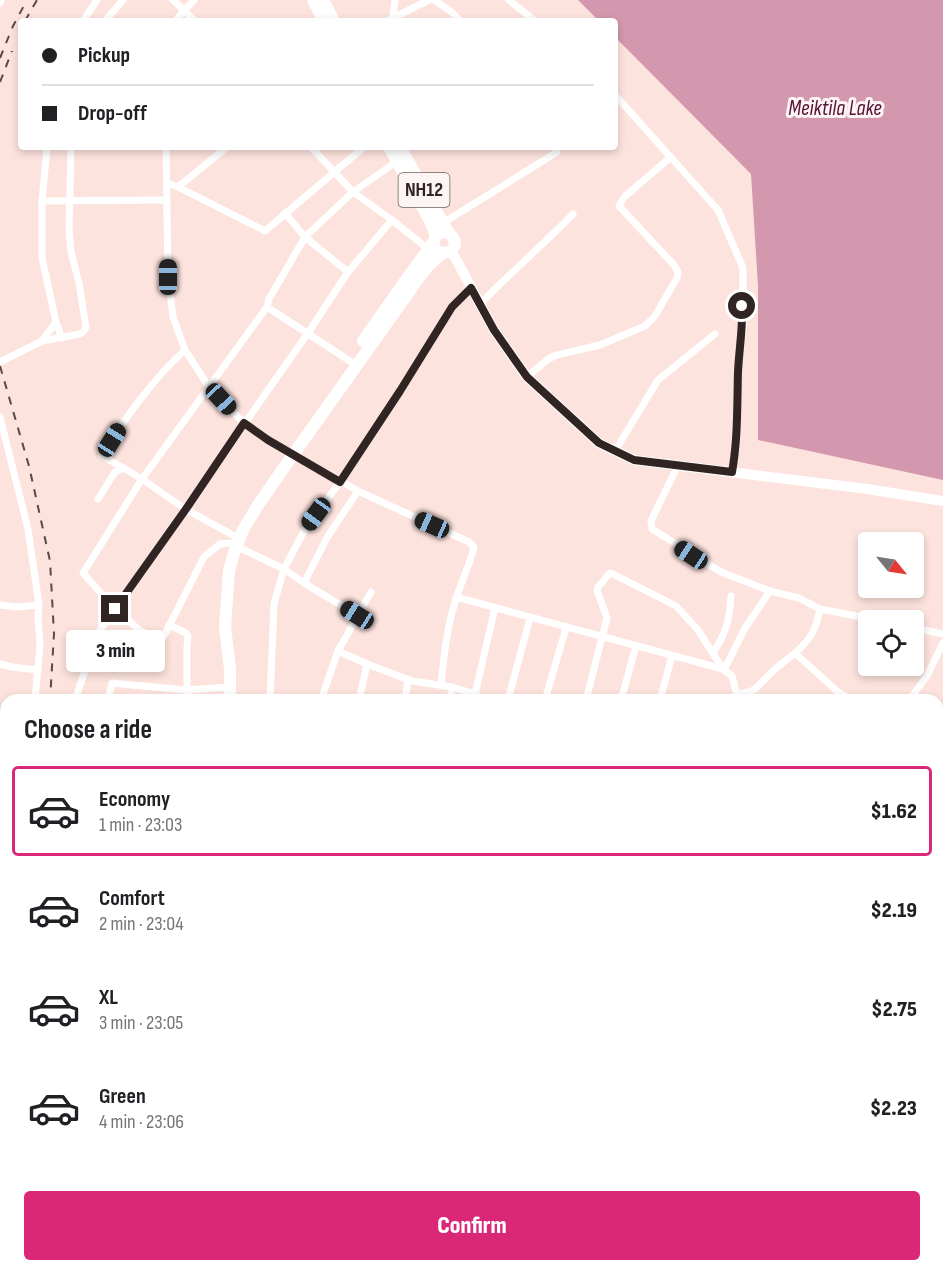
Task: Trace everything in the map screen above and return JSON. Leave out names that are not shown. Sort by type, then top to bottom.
[{"type":"highway","points":[[313,0],[322,18]]},
{"type":"highway","points":[[323,0],[332,18]]},
{"type":"highway","name":"NH12","points":[[390,150],[437,237]]},
{"type":"highway","name":"NH12","points":[[401,150],[437,237],[436,250],[447,252],[455,241],[453,237],[437,237]]},
{"type":"highway","points":[[236,694],[230,669],[225,627],[229,571],[235,541],[291,452],[437,237]]},
{"type":"highway","points":[[353,363],[432,263],[447,252]]},
{"type":"highway","points":[[230,669],[230,694]]},
{"type":"main road","points":[[447,252],[471,288],[494,330],[527,377],[599,443],[634,460],[867,489],[943,501]]},
{"type":"street","points":[[85,18],[97,0]]},
{"type":"street","points":[[108,18],[123,0]]},
{"type":"street","points":[[173,0],[192,18]]},
{"type":"street","points":[[177,18],[194,0]]},
{"type":"street","points":[[390,18],[395,0]]},
{"type":"street","points":[[394,18],[429,0]]},
{"type":"street","points":[[434,0],[458,18]]},
{"type":"street","points":[[509,0],[531,18]]},
{"type":"street","points":[[618,98],[718,210],[742,268],[743,325],[738,369],[736,450],[732,472]]},
{"type":"street","points":[[47,150],[42,201],[42,258],[62,338]]},
{"type":"street","points":[[0,362],[42,341],[80,334],[86,327],[71,252],[69,229],[71,150]]},
{"type":"street","points":[[166,150],[168,277],[173,317],[185,350],[209,387],[244,423],[268,440],[340,482],[469,542],[474,547],[456,597],[445,643],[441,685]]},
{"type":"street","points":[[178,187],[223,150]]},
{"type":"street","points":[[314,150],[353,192],[392,220],[437,237],[557,152]]},
{"type":"street","points":[[167,183],[265,231],[361,150]]},
{"type":"street","points":[[527,377],[548,359],[600,345],[645,326],[655,316],[677,278],[678,272],[619,206],[624,197],[671,157]]},
{"type":"street","points":[[235,541],[220,544],[204,557],[164,636],[159,640],[139,630],[115,609],[83,573],[142,479],[267,307],[269,299],[305,237],[353,192],[396,162]]},
{"type":"street","points":[[42,201],[167,200]]},
{"type":"street","points":[[285,213],[305,237],[348,272]]},
{"type":"street","points":[[480,304],[573,214]]},
{"type":"street","points":[[77,694],[98,633],[308,333],[348,272],[392,220]]},
{"type":"street","points":[[270,694],[274,604],[284,568],[304,531],[340,482],[452,307],[471,288]]},
{"type":"street","points":[[267,307],[353,363]]},
{"type":"street","points":[[42,341],[56,321]]},
{"type":"street","points":[[615,451],[658,380],[714,334]]},
{"type":"street","points":[[185,350],[167,366],[146,392],[102,455],[235,541],[284,568],[357,615]]},
{"type":"street","points":[[0,417],[28,529],[39,605],[40,645],[36,694]]},
{"type":"street","points":[[678,465],[651,521],[652,529],[721,572],[770,591],[799,598],[820,609],[858,616]]},
{"type":"street","points":[[98,499],[115,472],[123,468]]},
{"type":"street","points":[[304,583],[328,536],[358,491]]},
{"type":"street","points":[[588,694],[606,618],[597,590],[607,575],[611,573],[676,606],[698,630],[723,669],[732,676],[737,694]]},
{"type":"street","points":[[723,669],[770,591]]},
{"type":"street","points":[[323,694],[338,651],[370,592]]},
{"type":"street","points":[[713,653],[723,638],[729,620],[730,596]]},
{"type":"street","points":[[456,597],[723,669]]},
{"type":"street","points":[[0,605],[17,607],[39,605]]},
{"type":"street","points":[[338,651],[408,679],[452,687],[475,694],[495,608]]},
{"type":"street","points":[[746,694],[754,690],[806,644],[817,626],[820,609]]},
{"type":"street","points":[[510,694],[530,618]]},
{"type":"street","points":[[169,625],[188,636],[186,694]]},
{"type":"street","points":[[547,694],[566,628]]},
{"type":"street","points":[[924,630],[943,634]]},
{"type":"street","points":[[914,694],[927,676],[943,643]]},
{"type":"street","points":[[623,694],[636,646]]},
{"type":"street","points":[[795,653],[842,694]]},
{"type":"street","points":[[662,694],[672,656]]},
{"type":"street","points":[[0,664],[38,670]]},
{"type":"street","points":[[360,694],[367,664]]},
{"type":"street","points":[[406,694],[408,679]]},
{"type":"street","points":[[109,694],[112,683],[186,690],[229,687]]},
{"type":"street","points":[[451,694],[452,687]]},
{"type":"water","name":"Meiktila Lake","points":[[578,0],[943,0],[943,480],[758,440],[758,286],[751,174],[618,40],[618,18],[596,18]]},
{"type":"railway","points":[[0,58],[27,0]]},
{"type":"railway","points":[[27,18],[37,0]]},
{"type":"railway","points":[[0,82],[12,51]]},
{"type":"railway","points":[[0,366],[29,466],[50,561],[54,634],[50,694]]},
{"type":"route","points":[[115,609],[244,423],[268,440],[340,482],[452,307],[471,288],[494,330],[527,377],[599,443],[634,460],[732,472],[736,450],[742,306]]}]
